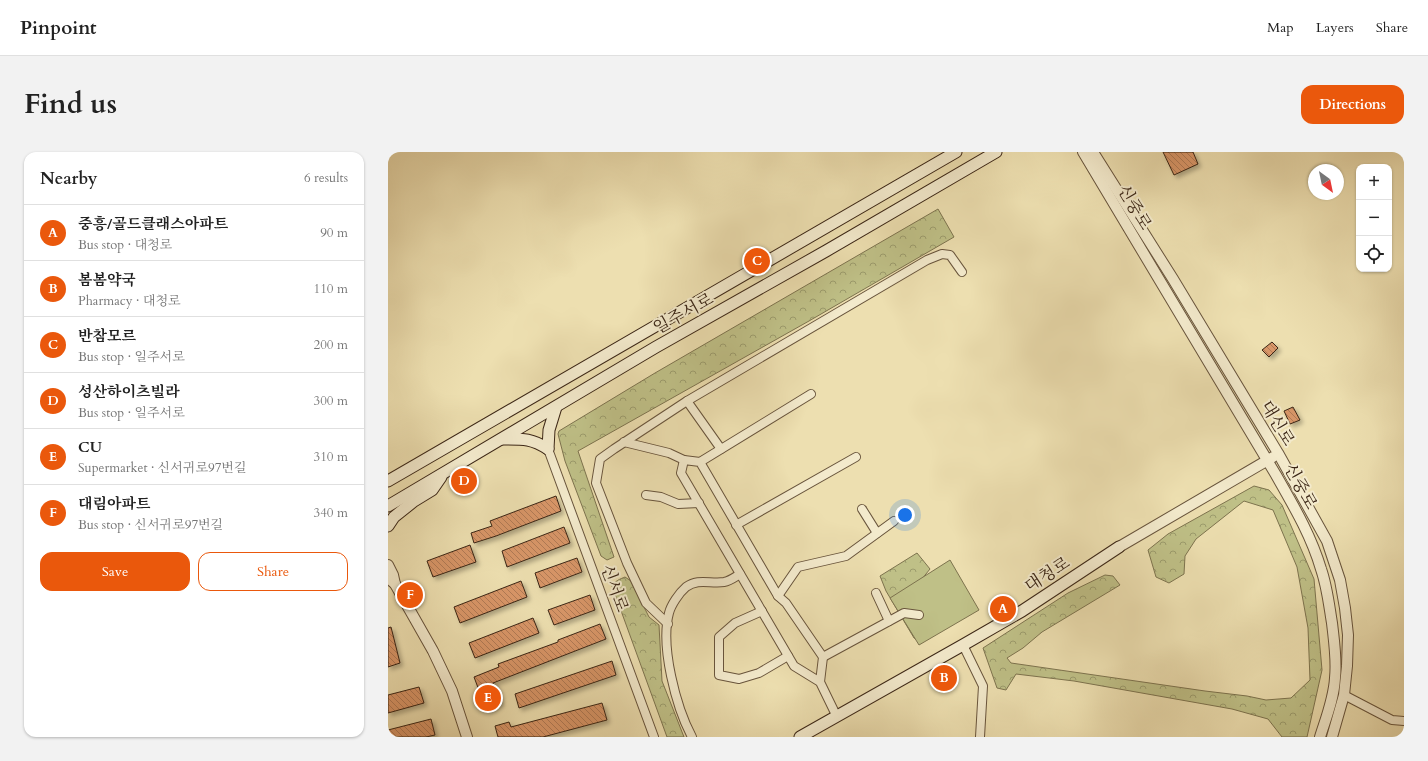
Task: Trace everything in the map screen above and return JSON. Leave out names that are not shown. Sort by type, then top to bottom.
[{"type":"main road","name":"일주서로","points":[[388,481],[956,152]]},
{"type":"main road","name":"일주서로","points":[[388,506],[556,408],[656,347],[826,251],[996,152]]},
{"type":"main road","points":[[501,439],[525,439],[537,442],[548,449],[549,430],[556,408]]},
{"type":"main road","points":[[388,526],[394,517],[414,500],[432,490],[443,474]]},
{"type":"main road","name":"대청로","points":[[800,737],[1022,611],[1119,547]]},
{"type":"street","points":[[1078,152],[1084,162],[1096,165],[1100,157],[1097,152]]},
{"type":"street","name":"신중로","points":[[1083,152],[1096,165],[1268,460],[1306,529],[1321,568],[1327,590],[1335,643],[1335,678],[1330,706],[1320,737]]},
{"type":"street","name":"대신로","points":[[1093,152],[1096,165],[1173,279],[1278,454],[1327,541],[1340,580],[1348,635],[1344,695],[1332,737]]},
{"type":"street","points":[[668,624],[646,603],[627,563],[596,483],[600,459],[687,401],[927,260],[942,254],[950,255],[962,272]]},
{"type":"street","points":[[624,442],[669,453],[684,460],[700,462],[811,394]]},
{"type":"street","points":[[687,401],[721,449]]},
{"type":"street","name":"신서로","points":[[548,449],[654,737]]},
{"type":"street","name":"대청로","points":[[1119,547],[1278,454]]},
{"type":"street","points":[[736,525],[856,457]]},
{"type":"street","points":[[684,460],[681,473],[788,656],[794,666],[820,682],[837,716]]},
{"type":"street","points":[[700,462],[778,596],[786,603],[823,657],[820,682]]},
{"type":"street","points":[[646,495],[661,497],[678,504],[699,503]]},
{"type":"street","points":[[862,509],[877,533]]},
{"type":"street","points":[[778,596],[798,567],[846,556],[894,521]]},
{"type":"street","points":[[388,565],[393,575],[391,581],[433,651],[452,691],[466,737]]},
{"type":"street","points":[[692,737],[685,724],[672,684],[666,636],[669,612],[679,595],[686,587],[698,581],[722,582],[731,580],[740,574]]},
{"type":"street","points":[[876,593],[889,621]]},
{"type":"street","points":[[762,612],[735,623],[718,637],[719,675],[739,679],[759,673],[788,656]]},
{"type":"street","points":[[823,657],[904,613],[919,615]]},
{"type":"street","points":[[963,645],[983,686],[980,737]]},
{"type":"street","points":[[1344,695],[1392,720],[1404,721]]},
{"type":"green space","points":[[938,209],[954,237],[809,321],[578,451],[614,557],[607,560],[601,556],[565,461],[558,434],[559,431],[655,373]]},
{"type":"green space","points":[[1254,486],[1269,490],[1282,505],[1314,579],[1322,670],[1307,737],[1282,737],[1268,719],[1232,709],[1074,681],[1016,674],[1006,690],[997,688],[983,648],[1068,593],[1105,575],[1113,576],[1120,585],[1042,632],[1023,648],[1007,658],[1011,663],[1247,696],[1266,700],[1291,698],[1310,680],[1308,628],[1297,567],[1273,510],[1244,501],[1196,539],[1185,556],[1184,574],[1169,583],[1156,577],[1148,550],[1168,534]]},
{"type":"green space","points":[[917,553],[930,569],[917,585],[922,642],[914,638],[886,591],[880,576]]},
{"type":"green space","points":[[950,560],[979,610],[919,645],[890,598]]},
{"type":"green space","points":[[625,577],[631,581],[649,617],[659,625],[662,681],[684,737],[667,737],[612,586],[616,581]]},
{"type":"building","points":[[1163,152],[1193,152],[1198,164],[1174,175]]},
{"type":"building","points":[[1272,342],[1278,348],[1269,357],[1262,350]]},
{"type":"building","points":[[1293,407],[1300,420],[1290,424],[1284,411]]},
{"type":"building","points":[[556,496],[561,511],[474,543],[471,533],[492,526],[490,521]]},
{"type":"building","points":[[564,527],[570,543],[507,567],[502,551]]},
{"type":"building","points":[[470,545],[476,562],[433,577],[427,561]]},
{"type":"building","points":[[577,558],[582,572],[540,588],[535,573]]},
{"type":"building","points":[[521,581],[527,597],[460,623],[454,607]]},
{"type":"building","points":[[590,595],[595,610],[554,625],[548,610]]},
{"type":"building","points":[[533,618],[539,633],[475,658],[469,643]]},
{"type":"building","points":[[600,624],[606,639],[493,683],[501,703],[486,709],[474,677],[499,667],[498,664],[558,642],[558,640]]},
{"type":"building","points":[[391,627],[400,663],[388,667],[388,628]]},
{"type":"building","points":[[612,661],[616,675],[519,708],[515,694]]},
{"type":"building","points":[[419,687],[424,703],[388,713],[388,695]]},
{"type":"building","points":[[602,703],[607,720],[543,737],[498,737],[495,726],[509,722],[511,727]]},
{"type":"building","points":[[431,719],[435,735],[426,737],[388,737],[388,730]]},
{"type":"place","name":"반참모르","points":[[757,261]]},
{"type":"place","name":"성산하이츠빌라","points":[[464,481]]},
{"type":"place","name":"대림아파트","points":[[410,595]]},
{"type":"place","name":"중흥/골드클래스아파트","points":[[1003,609]]},
{"type":"place","name":"봄봄약국","points":[[944,678]]},
{"type":"place","name":"CU","points":[[488,698]]}]
